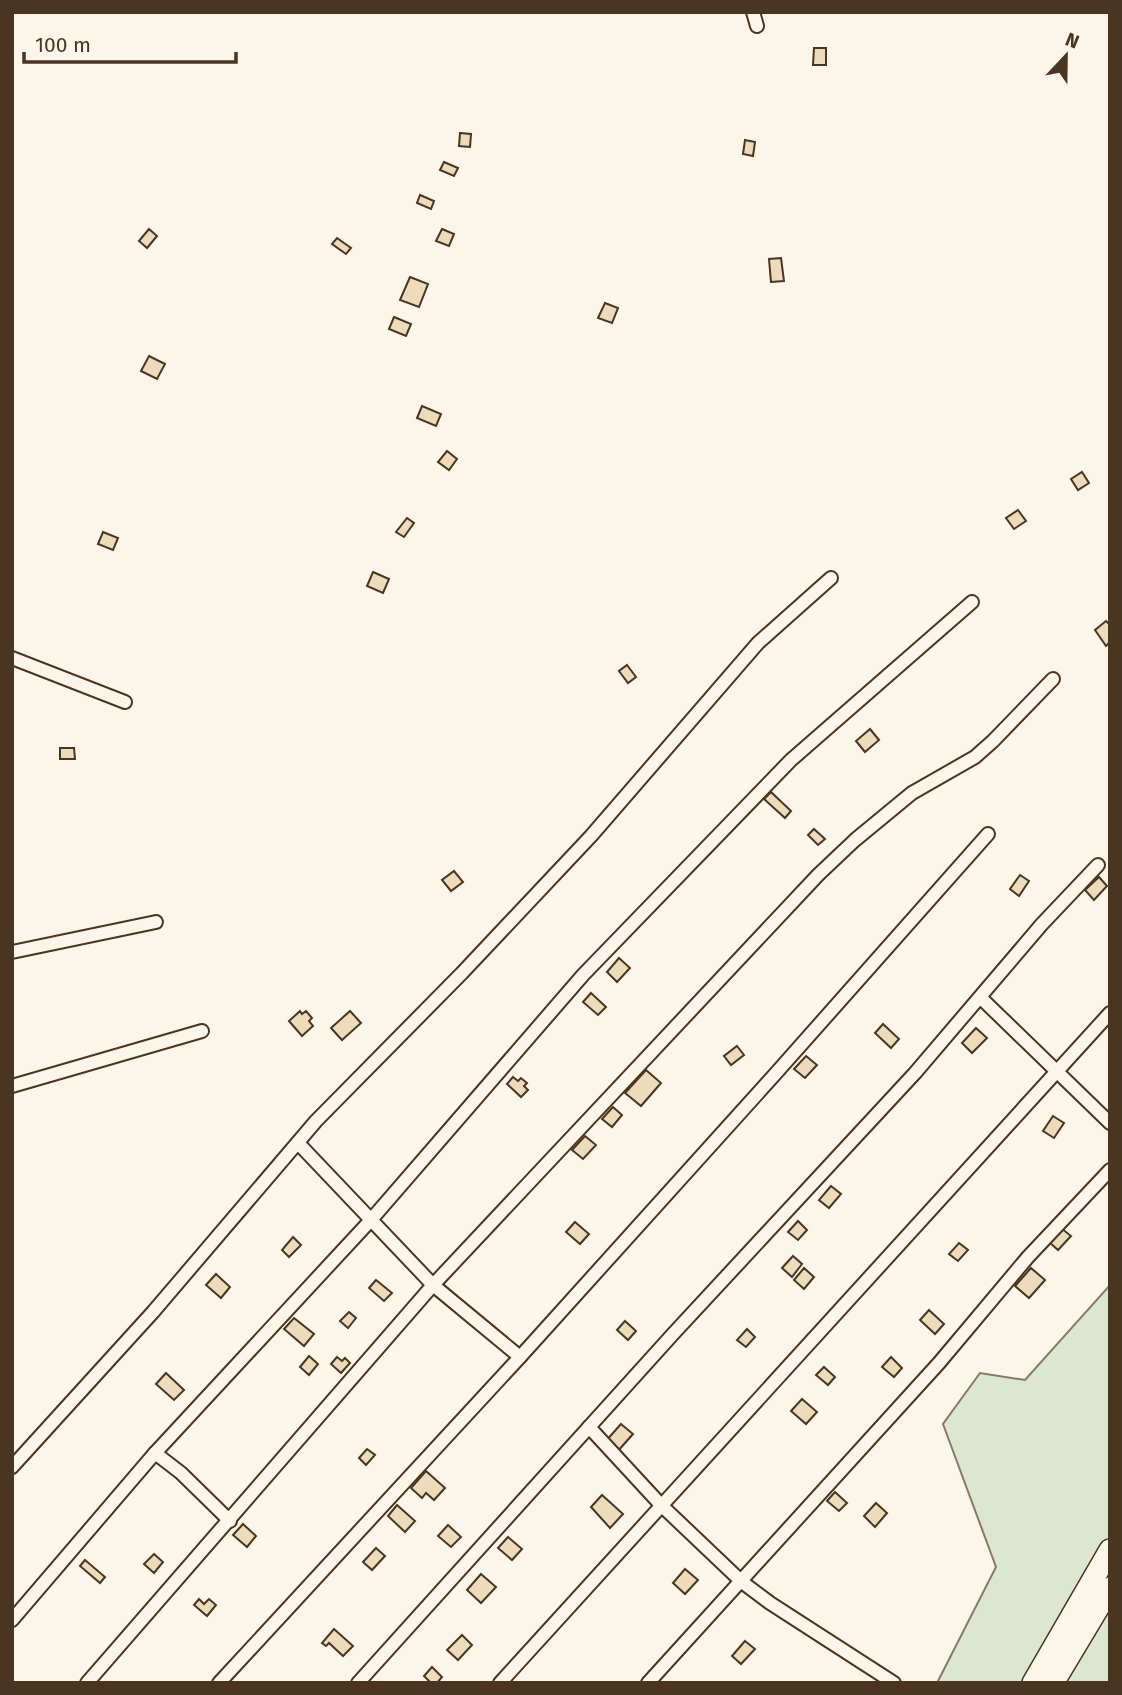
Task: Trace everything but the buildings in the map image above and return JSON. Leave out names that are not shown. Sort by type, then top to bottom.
[{"type":"highway","points":[[1033,1683],[1110,1550]]},
{"type":"highway","points":[[1053,1683],[1110,1588]]},
{"type":"street","points":[[752,12],[757,26]]},
{"type":"street","points":[[12,1467],[146,1321],[298,1143],[591,836],[758,643],[831,578]]},
{"type":"street","points":[[12,1620],[155,1453],[370,1221],[583,975],[781,770],[972,602]]},
{"type":"street","points":[[12,658],[125,702]]},
{"type":"street","points":[[87,1683],[433,1285],[818,875],[912,793],[975,757],[1053,679]]},
{"type":"street","points":[[219,1683],[520,1357],[988,834]]},
{"type":"street","points":[[358,1683],[981,998],[1042,924],[1098,865]]},
{"type":"street","points":[[12,953],[156,922]]},
{"type":"street","points":[[981,998],[1110,1122]]},
{"type":"street","points":[[500,1683],[1110,1013]]},
{"type":"street","points":[[12,1086],[202,1031]]},
{"type":"street","points":[[298,1143],[433,1285],[520,1357]]},
{"type":"street","points":[[648,1683],[939,1363],[1028,1257],[1110,1170]]},
{"type":"street","points":[[589,1427],[661,1505],[742,1582],[888,1681]]},
{"type":"street","points":[[155,1453],[181,1473],[229,1521]]},
{"type":"green space","points":[[1110,1285],[1110,1683],[937,1683],[996,1567],[943,1424],[980,1373],[1025,1380]]}]
